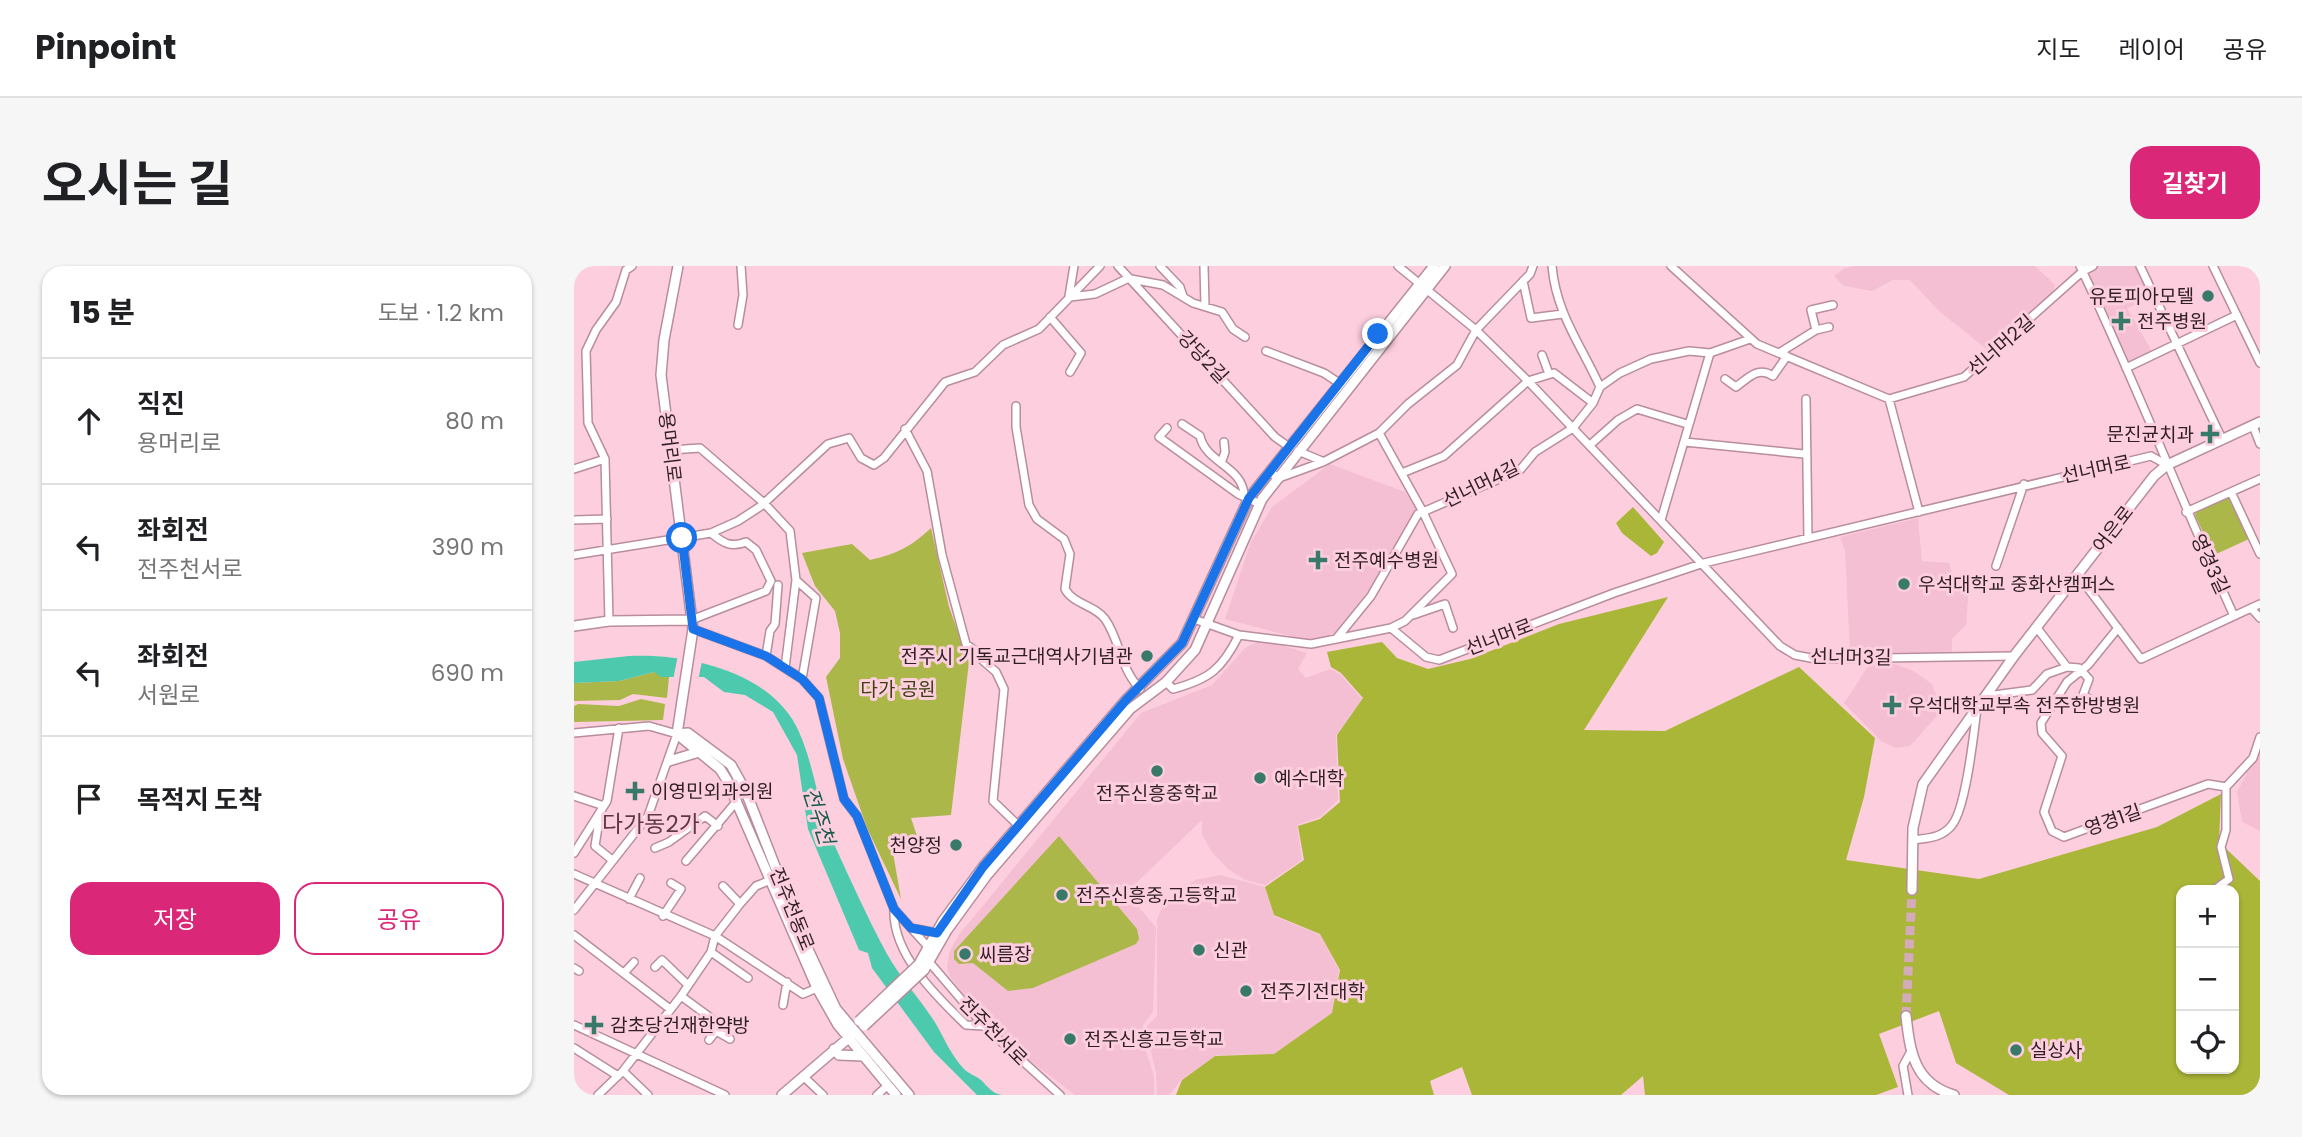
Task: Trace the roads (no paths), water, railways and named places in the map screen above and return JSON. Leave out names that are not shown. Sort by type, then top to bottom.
[{"type":"street","points":[[609,621],[605,459],[589,423],[586,351],[596,330],[616,302],[626,270],[632,266]]},
{"type":"street","name":"용머리로","points":[[677,734],[692,640],[692,624],[661,375],[664,340],[678,266]]},
{"type":"street","points":[[738,325],[743,296],[741,266]]},
{"type":"street","points":[[1069,297],[1074,266]]},
{"type":"street","points":[[574,555],[711,533],[738,522],[764,503],[828,444],[849,438],[861,458],[874,465],[884,458],[924,406],[937,397],[945,382],[975,372],[1003,345],[1039,329],[1100,266]]},
{"type":"street","name":"강당2길","points":[[1118,266],[1275,437],[1294,449]]},
{"type":"street","points":[[1160,266],[1180,287],[1183,297]]},
{"type":"street","points":[[1204,266],[1205,306]]},
{"type":"street","name":"선너머3길","points":[[1398,266],[1476,330],[1528,381],[1780,646],[1795,655],[1816,659],[2014,656]]},
{"type":"street","points":[[1294,449],[1422,286],[1434,266]]},
{"type":"street","points":[[925,966],[929,948],[937,933],[983,867],[1023,829],[1130,709],[1166,682],[1195,650],[1275,475],[1339,383],[1422,286],[1445,266]]},
{"type":"street","points":[[782,1095],[925,966],[947,930],[1023,829],[1126,700],[1140,689],[1182,643],[1247,497],[1275,475],[1322,461],[1378,433],[1457,365],[1476,330],[1523,281],[1533,266]]},
{"type":"street","points":[[1552,266],[1555,293],[1563,314],[1601,387]]},
{"type":"street","points":[[1671,266],[1750,340],[1889,399],[1919,512]]},
{"type":"street","points":[[1680,274],[1686,266]]},
{"type":"street","name":"선너머2길","points":[[1889,399],[1964,377],[2081,269],[2093,266]]},
{"type":"street","points":[[2140,266],[2222,439]]},
{"type":"street","points":[[2213,266],[2260,362]]},
{"type":"street","points":[[2081,269],[2163,449],[2166,465]]},
{"type":"street","points":[[1069,297],[1095,294],[1129,278],[1163,285],[1183,297],[1222,312],[1233,329],[1245,337]]},
{"type":"street","points":[[1523,281],[1531,318],[1563,314]]},
{"type":"street","points":[[1816,330],[1811,310],[1833,305]]},
{"type":"street","points":[[2126,368],[2237,315]]},
{"type":"street","points":[[1051,317],[1081,354],[1070,372]]},
{"type":"street","points":[[1725,379],[1736,387],[1756,372],[1767,372],[1773,376],[1783,355],[1816,330],[1829,327]]},
{"type":"street","points":[[1573,428],[1593,403],[1601,387],[1632,366],[1689,351],[1710,353],[1750,340]]},
{"type":"street","points":[[1266,351],[1324,373],[1339,383]]},
{"type":"street","points":[[1661,520],[1710,353]]},
{"type":"street","points":[[1542,355],[1549,374]]},
{"type":"street","points":[[1402,473],[1444,456],[1528,381],[1554,373],[1593,403]]},
{"type":"street","points":[[1806,399],[1804,454],[1808,538]]},
{"type":"street","points":[[1016,406],[1016,428],[1029,505],[1037,519],[1064,540],[1070,554],[1065,590],[1070,598],[1106,620],[1130,679],[1140,689]]},
{"type":"street","points":[[1590,445],[1618,420],[1637,409],[1687,424]]},
{"type":"street","points":[[1182,424],[1200,436],[1202,446],[1244,485],[1247,497]]},
{"type":"street","points":[[2256,424],[2260,444]]},
{"type":"street","name":"어은로","points":[[1912,890],[1913,840],[1923,784],[2014,656],[2166,465],[2256,424]]},
{"type":"street","points":[[1167,428],[1159,437],[1238,494],[1260,503]]},
{"type":"street","name":"선너머4길","points":[[1335,639],[1371,596],[1397,554],[1405,534],[1423,512],[1520,470],[1535,452],[1573,428]]},
{"type":"street","points":[[905,429],[927,471],[945,566],[966,644],[996,671],[1004,690],[993,801],[1023,829]]},
{"type":"street","name":"선너머4길","points":[[1378,433],[1423,512],[1452,574],[1410,616],[1391,628]]},
{"type":"street","points":[[1221,463],[1225,452],[1224,442]]},
{"type":"street","points":[[1685,442],[1804,454]]},
{"type":"street","points":[[671,450],[700,448],[764,503],[790,531],[796,580],[785,668]]},
{"type":"street","points":[[1294,449],[1322,461]]},
{"type":"street","name":"선너머로","points":[[1391,628],[1426,657],[1440,660],[1614,593],[1703,564],[2024,484],[2151,456],[2166,465]]},
{"type":"street","points":[[574,469],[605,459]]},
{"type":"street","name":"영경3길","points":[[2166,465],[2234,616]]},
{"type":"street","name":"영경3길","points":[[2186,512],[2260,479]]},
{"type":"street","points":[[1996,566],[2024,484]]},
{"type":"street","points":[[2231,492],[2260,554]]},
{"type":"street","points":[[574,520],[607,519]]},
{"type":"street","points":[[692,624],[766,591],[771,581],[756,550],[746,542],[737,546],[722,543],[711,533]]},
{"type":"street","points":[[2078,575],[2141,659],[2260,604]]},
{"type":"street","points":[[796,580],[816,598],[802,679]]},
{"type":"street","points":[[766,656],[770,631],[775,624],[778,585]]},
{"type":"street","points":[[1410,616],[1445,604],[1453,628]]},
{"type":"street","points":[[2251,608],[2260,618]]},
{"type":"street","points":[[1194,619],[1239,635],[1311,644],[1391,628]]},
{"type":"street","points":[[574,626],[609,621],[692,624],[766,656],[802,679],[819,698],[844,799],[857,816],[894,909],[929,948]]},
{"type":"street","points":[[2037,628],[2067,667]]},
{"type":"street","name":"영경1길","points":[[2118,628],[2081,671],[2067,682],[2041,723],[2042,733],[2062,756],[2044,812],[2052,831],[2064,837],[2208,784],[2226,788]]},
{"type":"street","points":[[1166,682],[1173,689],[1201,682],[1219,666],[1239,635]]},
{"type":"street","points":[[1986,696],[2032,690],[2047,674],[2067,667],[2081,671],[2089,679],[2083,695],[2093,701]]},
{"type":"street","name":"어은로","points":[[1913,840],[1936,837],[1951,826],[1961,811],[1977,708]]},
{"type":"street","name":"전주천동로","points":[[574,733],[649,726],[677,734],[688,733],[731,765],[746,792],[804,943],[836,1009],[863,1056],[896,1095]]},
{"type":"street","points":[[574,853],[608,794],[619,727]]},
{"type":"street","points":[[574,910],[593,882],[648,816],[677,734]]},
{"type":"street","name":"전주천동로","points":[[677,734],[720,769],[737,800],[817,988],[851,1033],[909,1095]]},
{"type":"street","points":[[2221,885],[2229,879],[2221,847],[2226,830],[2226,788],[2253,758],[2260,737]]},
{"type":"street","points":[[669,761],[699,752]]},
{"type":"street","points":[[574,796],[602,808]]},
{"type":"street","points":[[686,861],[718,826],[737,800]]},
{"type":"street","points":[[602,808],[595,846],[612,860]]},
{"type":"street","points":[[655,848],[669,842],[705,816],[718,826]]},
{"type":"street","points":[[574,874],[663,916],[715,936],[803,993],[817,988]]},
{"type":"street","points":[[629,900],[640,878]]},
{"type":"street","name":"전주천동로","points":[[715,936],[756,886],[771,880]]},
{"type":"street","points":[[663,916],[681,889],[671,883]]},
{"type":"street","points":[[723,886],[740,904]]},
{"type":"street","points":[[894,909],[894,923],[909,958],[929,985],[965,1025],[984,1026]]},
{"type":"street","points":[[911,928],[937,933]]},
{"type":"street","points":[[574,935],[670,1009]]},
{"type":"street","points":[[598,1095],[620,1073],[681,996],[711,951],[715,936]]},
{"type":"street","points":[[711,951],[748,978]]},
{"type":"street","points":[[655,967],[662,960],[688,985]]},
{"type":"street","points":[[624,973],[634,962]]},
{"type":"street","name":"전주천서로","points":[[925,966],[984,1026],[1060,1095]]},
{"type":"street","points":[[783,1005],[787,982]]},
{"type":"street","points":[[681,996],[711,1018],[716,1031],[730,1039]]},
{"type":"street","points":[[1906,1016],[1910,1053],[1924,1076],[1942,1092],[1954,1095]]},
{"type":"street","points":[[574,1025],[725,1095]]},
{"type":"street","points":[[709,1040],[716,1031]]},
{"type":"street","points":[[574,1048],[620,1073],[648,1095]]},
{"type":"street","points":[[834,1049],[839,1055],[863,1056]]},
{"type":"street","points":[[1908,1095],[1903,1066],[1910,1053]]},
{"type":"street","points":[[803,1076],[823,1095]]},
{"type":"street","points":[[877,1095],[887,1086]]},
{"type":"street","points":[[605,1088],[612,1095]]},
{"type":"water","name":"전주천","points":[[629,656],[677,658],[726,670],[770,694],[787,711],[799,732],[809,760],[834,844],[887,954],[936,1024],[959,1064],[993,1092],[1002,1095],[977,1095],[934,1052],[872,968],[868,953],[859,950],[808,829],[797,755],[773,712],[745,695],[724,692],[704,677],[661,677],[654,672],[619,681],[574,683],[574,662]]},
{"type":"tunnel","points":[[1906,1016],[1912,890]]},
{"type":"place","name":"유토피아모텔","points":[[2208,296]]},
{"type":"place","name":"전주병원","points":[[2121,321]]},
{"type":"place","name":"문진균치과","points":[[2210,434]]},
{"type":"place","name":"전주예수병원","points":[[1318,560]]},
{"type":"place","name":"우석대학교 중화산캠퍼스","points":[[1904,584]]},
{"type":"place","name":"전주시 기독교근대역사기념관","points":[[1147,656]]},
{"type":"place","name":"우석대학교부속 전주한방병원","points":[[1892,705]]},
{"type":"place","name":"전주신흥중학교","points":[[1157,771]]},
{"type":"place","name":"예수대학","points":[[1260,778]]},
{"type":"place","name":"이영민외과의원","points":[[635,791]]},
{"type":"place","name":"천양정","points":[[956,845]]},
{"type":"place","name":"전주신흥중,고등학교","points":[[1062,895]]},
{"type":"place","name":"신관","points":[[1199,950]]},
{"type":"place","name":"씨름장","points":[[965,954]]},
{"type":"place","name":"전주기전대학","points":[[1246,991]]},
{"type":"place","name":"감초당건재한약방","points":[[594,1025]]},
{"type":"place","name":"전주신흥고등학교","points":[[1070,1039]]},
{"type":"place","name":"실상사","points":[[2016,1050]]},
{"type":"district","name":"다가동2가","points":[[651,824]]},
{"type":"park label","name":"다가 공원","points":[[898,689]]}]
